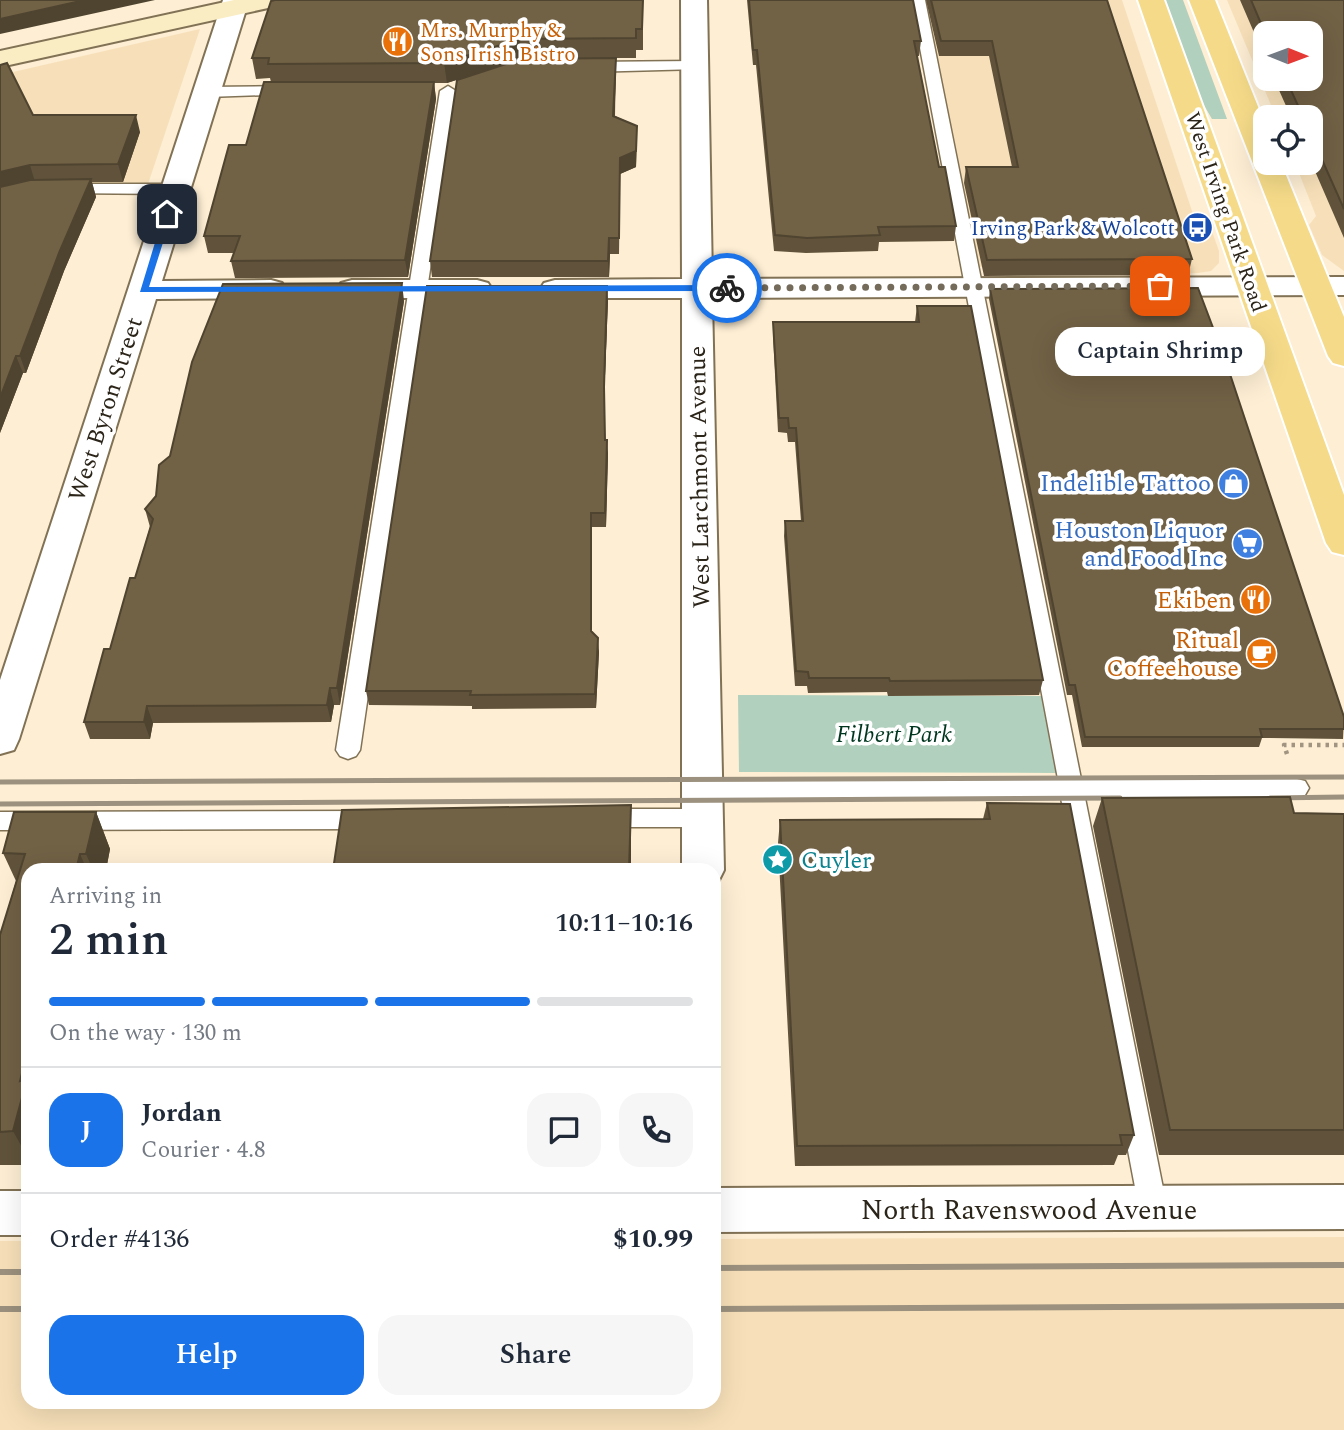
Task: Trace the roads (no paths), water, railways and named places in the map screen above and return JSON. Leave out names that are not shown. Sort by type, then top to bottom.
[{"type":"main road","points":[[0,59],[235,4],[268,0]]},
{"type":"main road","name":"West Irving Park Road","points":[[1150,0],[1344,543]]},
{"type":"main road","points":[[1202,0],[1253,128]]},
{"type":"main road","points":[[1273,175],[1330,286],[1344,356]]},
{"type":"street","name":"West Larchmont Avenue","points":[[694,0],[703,863]]},
{"type":"street","name":"West Byron Street","points":[[0,739],[235,4]]},
{"type":"street","points":[[143,290],[1330,286]]},
{"type":"street","name":"North Ravenswood Avenue","points":[[721,1210],[1344,1207]]},
{"type":"street","points":[[0,1213],[21,1213]]},
{"type":"lane","points":[[918,0],[1153,1208]]},
{"type":"lane","points":[[573,67],[694,66]]},
{"type":"lane","points":[[348,750],[448,90]]},
{"type":"lane","points":[[207,92],[302,91]]},
{"type":"lane","points":[[49,190],[175,189]]},
{"type":"lane","points":[[583,818],[702,803],[1071,788],[1297,788]]},
{"type":"lane","points":[[0,821],[387,819]]},
{"type":"railway","points":[[0,782],[1344,777]]},
{"type":"railway","points":[[1270,798],[1344,797]]},
{"type":"railway","points":[[0,804],[1120,798]]},
{"type":"railway","points":[[721,1268],[1344,1265]]},
{"type":"railway","points":[[0,1272],[21,1272]]},
{"type":"railway","points":[[721,1309],[1344,1306]]},
{"type":"railway","points":[[0,1309],[21,1309]]},
{"type":"place","name":"Mrs. Murphy & Sons Irish Bistro","points":[[397,42]]},
{"type":"place","name":"Irving Park & Wolcott","points":[[1198,228]]},
{"type":"place","name":"Captain Shrimp","points":[[1160,286]]},
{"type":"place","name":"Indelible Tattoo","points":[[1234,483]]},
{"type":"place","name":"Houston Liquor and Food Inc","points":[[1247,544]]},
{"type":"place","name":"Ekiben","points":[[1255,600]]},
{"type":"place","name":"Ritual Coffeehouse","points":[[1262,654]]},
{"type":"place","name":"Cuyler","points":[[778,860]]},
{"type":"park label","name":"Filbert Park","points":[[894,734]]}]
